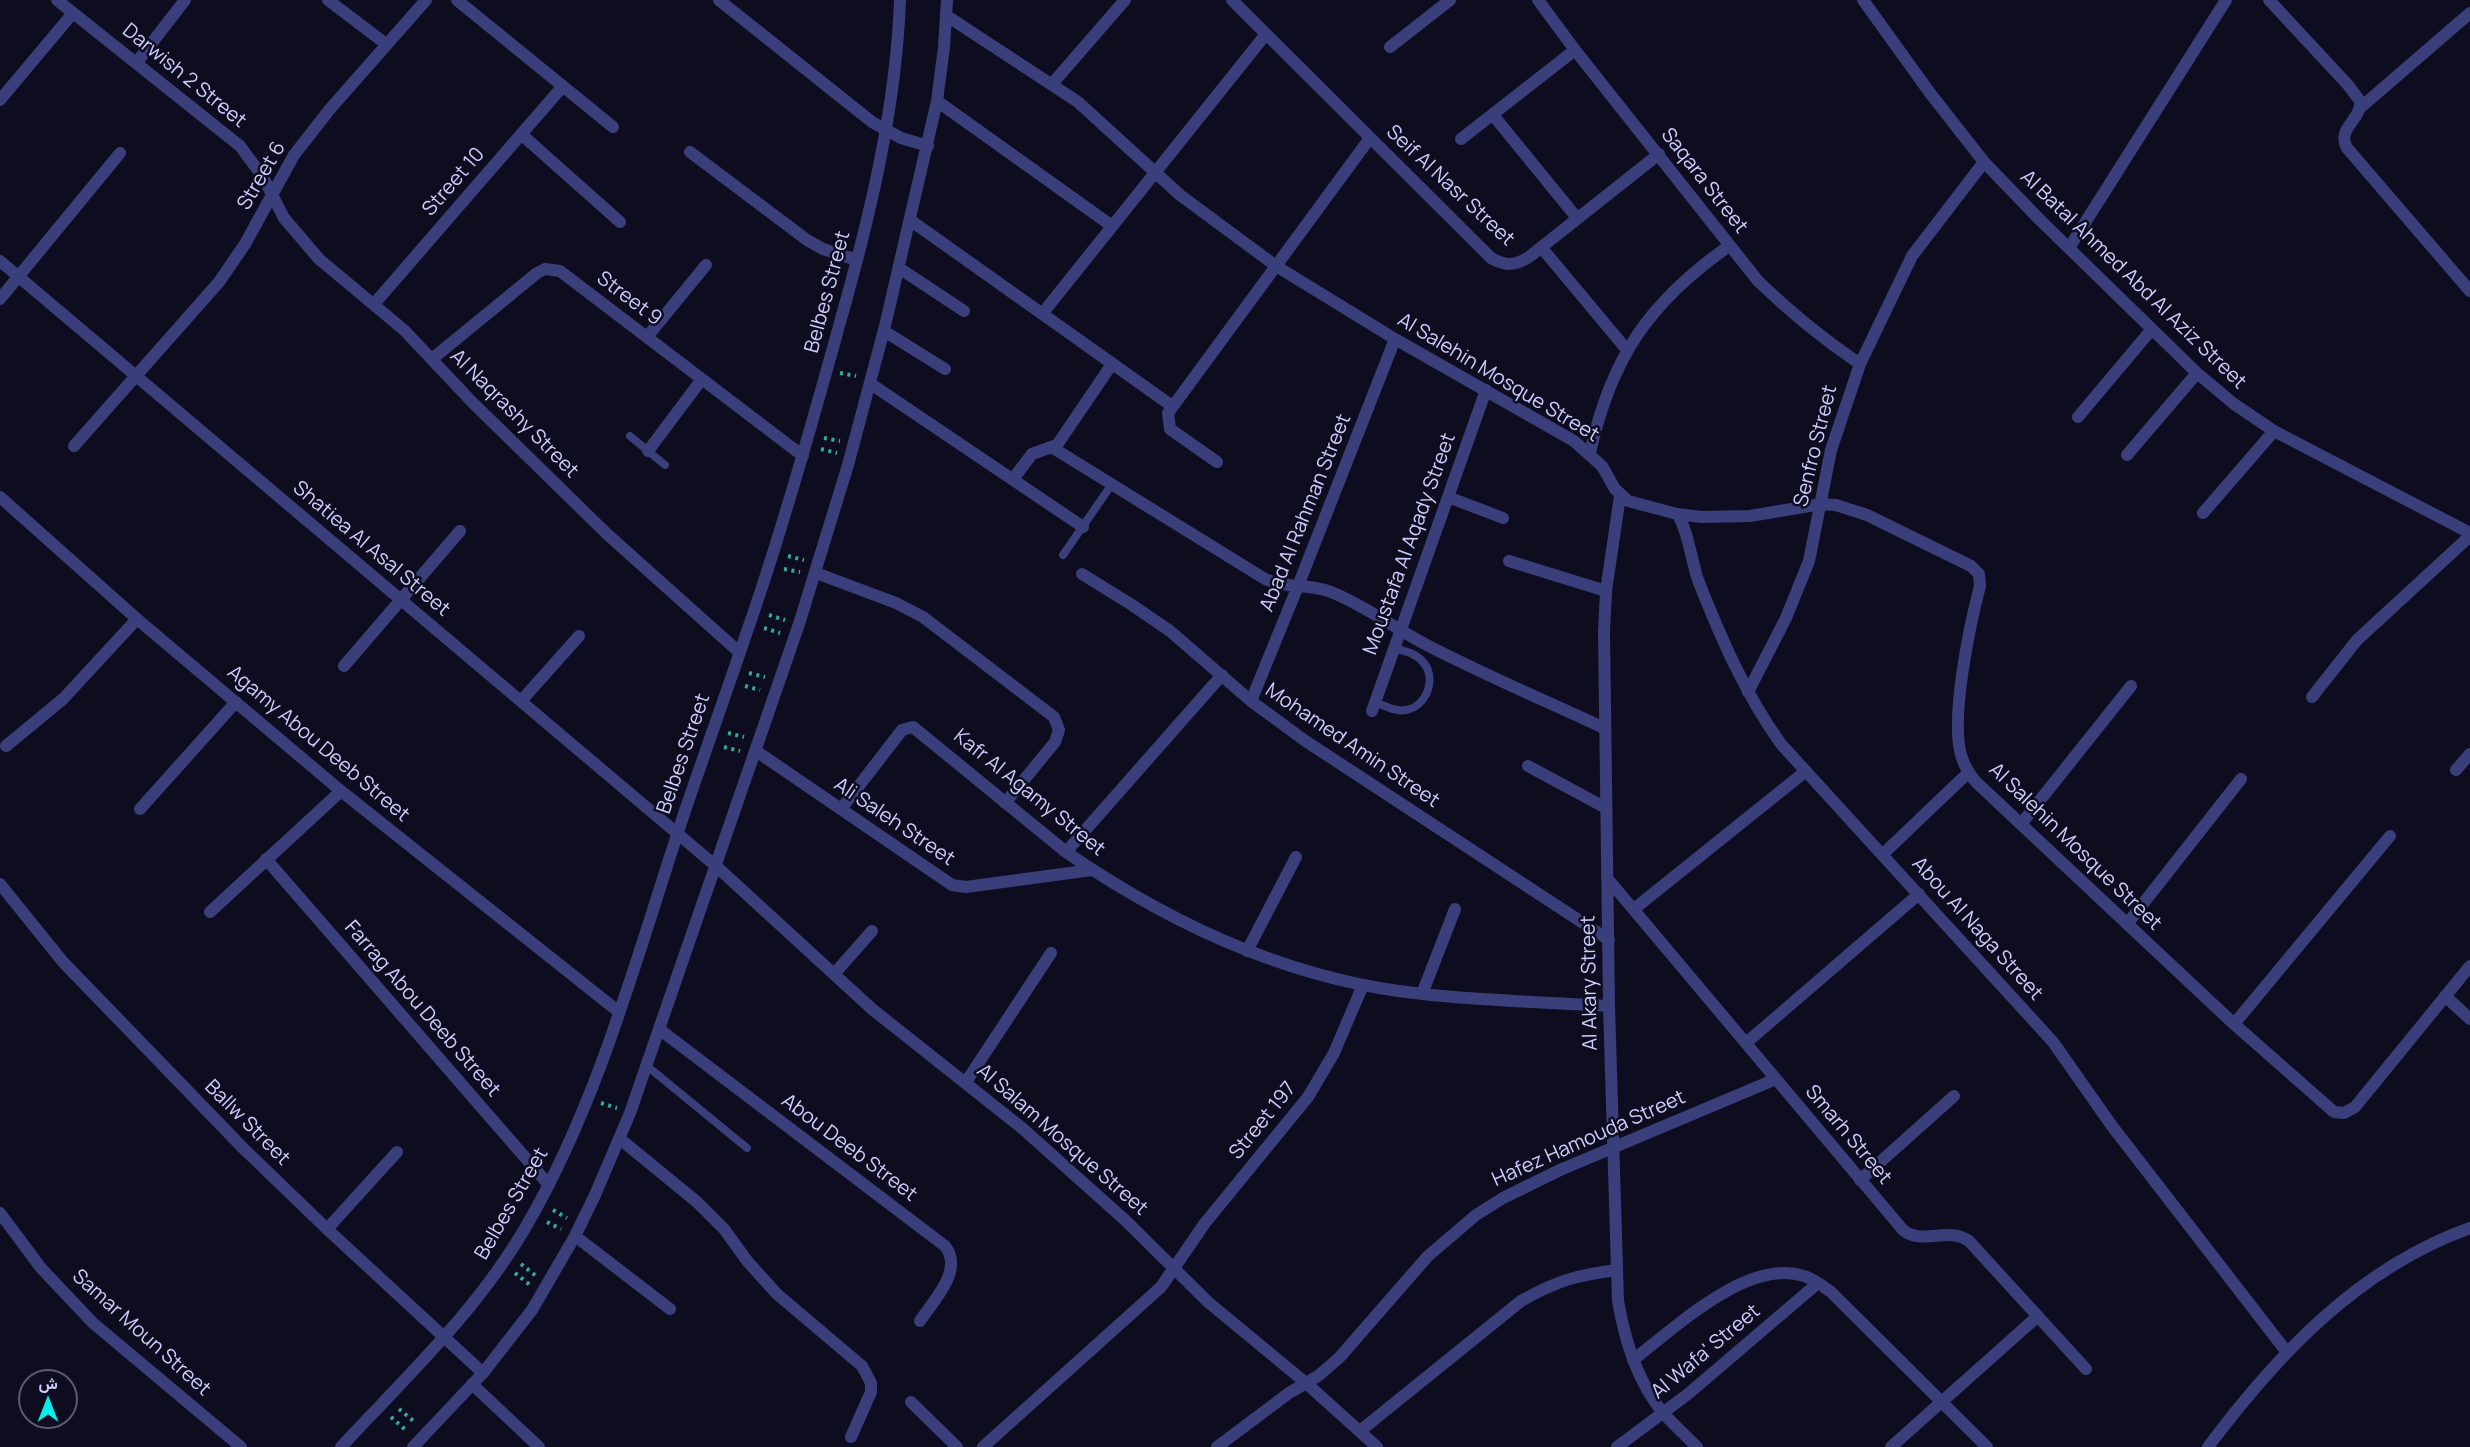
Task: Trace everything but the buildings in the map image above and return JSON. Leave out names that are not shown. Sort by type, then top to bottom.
[{"type":"street","name":"Darwish 2 Street","points":[[57,0],[240,146],[258,169],[271,194]]},
{"type":"street","points":[[137,62],[185,0]]},
{"type":"street","points":[[328,0],[386,44]]},
{"type":"street","name":"Street 6","points":[[74,446],[219,282],[245,244],[271,194],[305,141],[426,0]]},
{"type":"street","points":[[456,0],[613,127]]},
{"type":"street","points":[[718,0],[886,131],[928,146]]},
{"type":"street","name":"Belbes Street","points":[[341,1447],[445,1338],[505,1259],[549,1185],[577,1126],[619,1012],[769,565],[806,446],[857,261],[886,131],[894,86],[900,0]]},
{"type":"street","points":[[420,1440],[483,1373],[544,1290],[578,1231],[630,1113],[776,694],[817,571],[853,449],[928,146],[937,101],[947,0]]},
{"type":"street","points":[[1052,84],[1125,0]]},
{"type":"street","name":"Seif Al Nasr Street","points":[[1232,0],[1491,258],[1500,263],[1510,265],[1520,263],[1659,154]]},
{"type":"street","points":[[1390,47],[1450,0]]},
{"type":"street","name":"Saqara Street","points":[[1538,0],[1758,281],[1824,339],[1860,364]]},
{"type":"street","name":"Al Batal Ahmed Abd Al Aziz Street","points":[[1863,0],[1930,93],[1984,162],[2197,374],[2234,404],[2274,431],[2470,534]]},
{"type":"street","points":[[2069,248],[2226,0]]},
{"type":"street","points":[[2269,0],[2356,94],[2360,108],[2359,114],[2343,135],[2347,147],[2470,291]]},
{"type":"street","points":[[0,100],[73,13]]},
{"type":"street","points":[[2360,108],[2470,13]]},
{"type":"street","name":"Al Salehin Mosque Street","points":[[947,16],[1052,84],[1102,122],[1210,219],[1276,266],[1395,339],[1574,441],[1602,466],[1620,496],[1635,504],[1677,514],[1702,517],[1750,516],[1821,504],[1836,505],[1867,515],[1971,566],[1979,574],[1980,586],[1968,639],[1959,723],[1962,757],[1969,772],[1976,782],[2127,924],[2328,1108],[2338,1113],[2355,1107],[2445,996]]},
{"type":"street","points":[[1042,314],[1266,34]]},
{"type":"street","points":[[1461,139],[1575,50]]},
{"type":"street","name":"Street 10","points":[[374,304],[563,86]]},
{"type":"street","points":[[937,101],[1112,226]]},
{"type":"street","points":[[1493,115],[1577,218]]},
{"type":"street","points":[[521,134],[620,222]]},
{"type":"street","points":[[1217,462],[1170,429],[1168,413],[1370,138]]},
{"type":"street","points":[[690,152],[807,240],[857,261]]},
{"type":"street","points":[[0,299],[120,153]]},
{"type":"street","name":"Senfro Street","points":[[1748,692],[1798,590],[1809,561],[1839,423],[1860,364],[1912,256],[1984,162]]},
{"type":"street","name":"Al Naqrashy Street","points":[[271,194],[285,218],[313,253],[374,304],[607,534],[739,652]]},
{"type":"street","points":[[910,220],[1172,406]]},
{"type":"street","points":[[1590,453],[1598,417],[1610,383],[1647,319],[1671,292],[1699,267],[1729,246]]},
{"type":"street","points":[[1541,247],[1627,350]]},
{"type":"street","name":"Shatiea Al Asal Street","points":[[0,261],[717,867]]},
{"type":"street","points":[[647,337],[706,265]]},
{"type":"street","name":"Street 9","points":[[432,359],[545,268],[560,271],[702,379],[806,446]]},
{"type":"street","points":[[899,268],[964,311]]},
{"type":"street","points":[[2078,417],[2152,329]]},
{"type":"street","points":[[884,331],[945,369]]},
{"type":"street","name":"Abad Al Rahman Street","points":[[1251,701],[1395,339]]},
{"type":"street","points":[[1013,479],[1032,454],[1053,448],[1112,364]]},
{"type":"street","points":[[2127,455],[2197,374]]},
{"type":"street","points":[[648,451],[702,379]]},
{"type":"street","points":[[871,382],[1083,527]]},
{"type":"street","name":"Moustafa Al Aqady Street","points":[[1373,706],[1486,390]]},
{"type":"street","points":[[2203,513],[2274,431]]},
{"type":"street","points":[[1053,448],[1265,579],[1278,584],[1315,587],[1330,591],[1371,610],[1400,630],[1433,648],[1604,728]]},
{"type":"street","name":"Al Akary Street","points":[[1620,496],[1606,591],[1604,728],[1612,1148],[1618,1301],[1623,1331],[1632,1360],[1642,1380],[1664,1414],[1697,1447]]},
{"type":"street","name":"Agamy Abou Deeb Street","points":[[0,497],[137,619],[341,791],[619,1012]]},
{"type":"street","points":[[1448,497],[1503,518]]},
{"type":"street","name":"Abou Al Naga Street","points":[[1677,514],[1683,523],[1689,552],[1706,599],[1748,692],[1781,744],[2053,1042],[2112,1126],[2286,1351]]},
{"type":"street","points":[[344,666],[460,531]]},
{"type":"street","points":[[2312,697],[2357,640],[2470,534]]},
{"type":"street","points":[[1509,561],[1606,591]]},
{"type":"street","points":[[817,571],[923,616],[1054,717],[1059,729],[1055,742],[1005,803]]},
{"type":"street","name":"Mohamed Amin Street","points":[[1082,574],[1151,618],[1188,645],[1251,701],[1305,740],[1609,940]]},
{"type":"street","points":[[6,746],[63,699],[137,619]]},
{"type":"street","points":[[521,701],[579,636]]},
{"type":"street","points":[[1066,852],[1222,675]]},
{"type":"street","points":[[2022,824],[2131,686]]},
{"type":"street","points":[[140,809],[236,702]]},
{"type":"street","name":"Kafr Al Agamy Street","points":[[841,809],[902,730],[909,727],[917,728],[1005,803],[1092,870],[1199,930],[1247,951],[1304,970],[1363,985],[1422,994],[1609,1006]]},
{"type":"street","name":"Ali Saleh Street","points":[[757,749],[952,885],[959,887],[1092,870]]},
{"type":"street","points":[[2456,770],[2470,754]]},
{"type":"street","points":[[1528,766],[1606,808]]},
{"type":"street","points":[[1634,909],[1806,771]]},
{"type":"street","points":[[1883,854],[1969,772]]},
{"type":"street","points":[[2127,924],[2241,779]]},
{"type":"street","points":[[210,912],[341,791]]},
{"type":"street","points":[[2234,1024],[2390,836]]},
{"type":"street","points":[[1247,951],[1296,856]]},
{"type":"street","name":"Farrag Abou Deeb Street","points":[[266,859],[549,1185]]},
{"type":"street","name":"Al Salam Mosque Street","points":[[717,867],[888,1022],[1022,1128],[1116,1212],[1226,1318],[1306,1383],[1377,1447]]},
{"type":"street","name":"Smarh Street","points":[[1607,878],[1908,1235],[1921,1238],[1953,1234],[1969,1241],[2086,1369]]},
{"type":"street","name":"Ballw Street","points":[[0,884],[63,962],[96,998],[243,1148],[483,1373]]},
{"type":"street","points":[[1746,1044],[1919,894]]},
{"type":"street","points":[[1422,994],[1455,909]]},
{"type":"street","points":[[834,974],[872,931]]},
{"type":"street","points":[[966,1082],[1051,953]]},
{"type":"street","points":[[2470,966],[2445,996],[2470,1019]]},
{"type":"street","name":"Street 197","points":[[983,1447],[1145,1303],[1174,1270],[1205,1223],[1308,1097],[1334,1053],[1363,985]]},
{"type":"street","name":"Abou Deeb Street","points":[[659,1029],[945,1246],[953,1260],[950,1275],[920,1321]]},
{"type":"street","name":"Hafez Hamouda Street","points":[[1217,1447],[1339,1358],[1428,1256],[1476,1215],[1531,1183],[1776,1079]]},
{"type":"street","points":[[1860,1180],[1954,1096]]},
{"type":"street","points":[[620,1139],[697,1202],[724,1229],[748,1262],[777,1294],[862,1366],[871,1383],[872,1392],[851,1437]]},
{"type":"street","points":[[327,1229],[397,1152]]},
{"type":"street","name":"Samar Moun Street","points":[[0,1213],[41,1268],[73,1304],[241,1447]]},
{"type":"street","points":[[2208,1447],[2242,1402],[2286,1351],[2326,1313],[2404,1258],[2470,1228]]},
{"type":"street","points":[[578,1231],[670,1309]]},
{"type":"street","points":[[1360,1431],[1521,1301],[1550,1284],[1583,1274],[1617,1270]]},
{"type":"street","points":[[1632,1360],[1738,1284],[1759,1275],[1782,1273],[1804,1276],[1831,1292],[1987,1447]]},
{"type":"street","name":"Al Wafa' Street","points":[[1617,1447],[1664,1414],[1818,1283]]},
{"type":"street","points":[[1892,1447],[2038,1316]]},
{"type":"street","points":[[472,1384],[539,1447]]},
{"type":"street","points":[[911,1402],[957,1447]]},
{"type":"lane","points":[[630,436],[665,465]]},
{"type":"lane","points":[[1063,555],[1112,484]]},
{"type":"lane","points":[[1373,706],[1406,710],[1423,700],[1428,691],[1430,681],[1423,662],[1416,655],[1394,648]]},
{"type":"lane","points":[[647,1066],[747,1148]]},
{"type":"path","points":[[827,370],[871,382]]},
{"type":"path","points":[[806,446],[853,449]]},
{"type":"path","points":[[806,446],[853,449]]},
{"type":"path","points":[[773,552],[817,571]]},
{"type":"path","points":[[769,565],[817,571]]},
{"type":"path","points":[[753,611],[799,624]]},
{"type":"path","points":[[749,624],[795,637]]},
{"type":"path","points":[[734,669],[780,681]]},
{"type":"path","points":[[729,681],[776,694]]},
{"type":"path","points":[[713,729],[757,749]]},
{"type":"path","points":[[708,744],[757,749]]},
{"type":"path","points":[[586,1098],[630,1113]]},
{"type":"path","points":[[539,1203],[578,1231]]},
{"type":"path","points":[[533,1214],[578,1231]]},
{"type":"path","points":[[505,1259],[544,1290]]},
{"type":"path","points":[[505,1259],[544,1290]]},
{"type":"path","points":[[383,1403],[420,1440]]},
{"type":"path","points":[[383,1403],[420,1440]]}]
